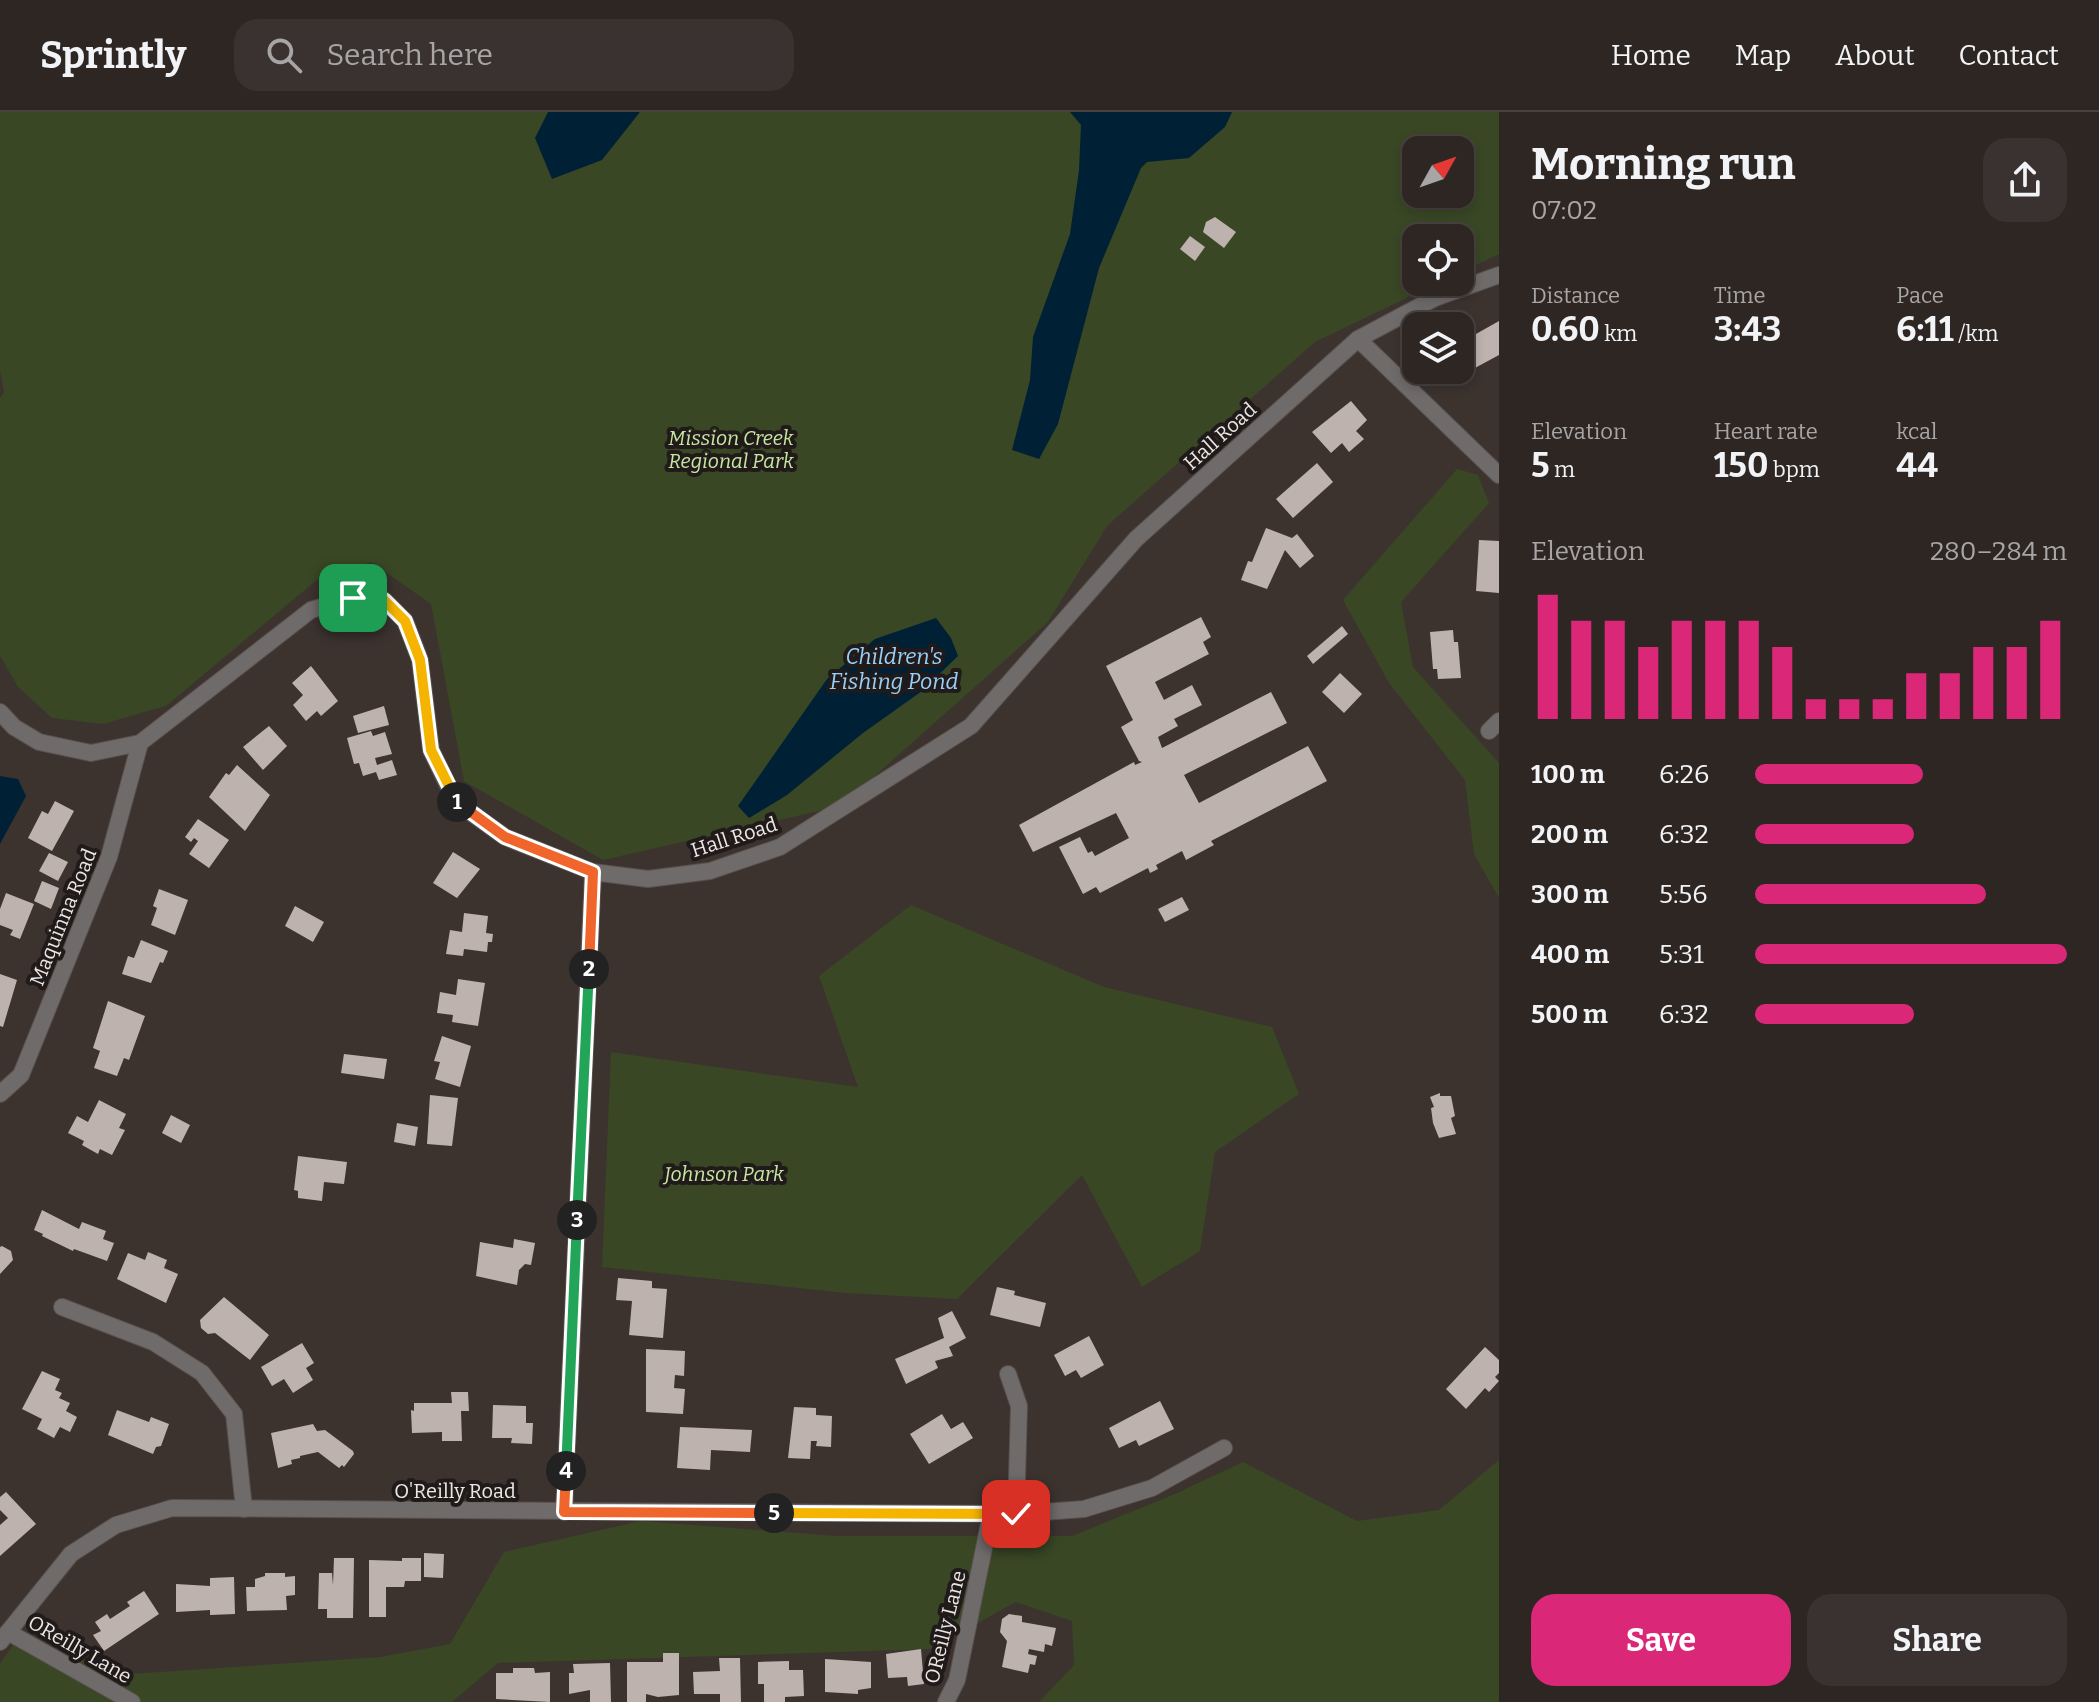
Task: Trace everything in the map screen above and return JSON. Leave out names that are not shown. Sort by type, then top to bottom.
[{"type":"street","name":"Hall Road","points":[[0,712],[14,727],[39,742],[91,753],[140,743],[311,610],[353,598],[384,600],[405,621],[420,660],[431,750],[456,802],[505,837],[593,872],[648,879],[710,871],[780,847],[971,726],[1136,539],[1358,339],[1435,298],[1499,275]]},
{"type":"street","points":[[1358,339],[1499,475]]},
{"type":"street","name":"Maquinna Road","points":[[0,1094],[21,1075],[104,872],[140,743]]},
{"type":"street","points":[[564,1512],[593,872]]},
{"type":"street","points":[[62,1307],[153,1342],[202,1373],[234,1414],[244,1509]]},
{"type":"street","points":[[1008,1374],[1019,1406],[1016,1514]]},
{"type":"street","name":"O'Reilly Road","points":[[4,1637],[71,1554],[116,1525],[172,1508],[1016,1514],[1084,1509],[1152,1488],[1224,1448]]},
{"type":"street","name":"OReilly Lane","points":[[946,1702],[957,1680],[991,1514]]},
{"type":"street","name":"OReilly Lane","points":[[4,1637],[132,1702]]},
{"type":"green space","name":"Mission Creek Regional Park","points":[[0,112],[1499,112],[1499,254],[1474,266],[1474,224],[1402,224],[1402,296],[1411,296],[1315,342],[1107,526],[1048,622],[841,806],[603,860],[464,781],[431,604],[371,562],[318,579],[166,706],[103,724],[52,718],[18,687],[0,656],[0,398],[4,392],[0,371]]},
{"type":"green space","points":[[1457,469],[1478,475],[1489,503],[1401,602],[1413,667],[1499,763],[1499,898],[1474,854],[1465,780],[1389,683],[1343,600]]},
{"type":"green space","name":"Johnson Park","points":[[911,905],[1104,987],[1272,1027],[1299,1094],[1215,1152],[1200,1251],[1142,1287],[1082,1175],[957,1299],[845,1293],[602,1267],[611,1052],[858,1087],[819,976]]},
{"type":"green space","points":[[1499,1460],[1499,1702],[1039,1702],[1074,1665],[1072,1621],[1015,1602],[933,1649],[498,1663],[452,1702],[0,1702],[0,1663],[17,1640],[130,1674],[380,1657],[450,1644],[504,1552],[641,1521],[837,1536],[1072,1536],[1243,1462],[1357,1521],[1439,1510]]},
{"type":"water","points":[[548,112],[640,112],[602,160],[552,179],[535,138]]},
{"type":"water","points":[[1070,112],[1232,112],[1225,127],[1189,158],[1147,162],[1141,168],[1099,268],[1058,424],[1039,459],[1012,450],[1030,380],[1033,337],[1070,234],[1079,170],[1081,125]]},
{"type":"water","name":"Children's Fishing Pond","points":[[936,618],[951,638],[958,656],[922,691],[863,733],[787,795],[749,818],[738,806],[827,679],[875,639]]},
{"type":"water","points":[[0,776],[18,779],[26,796],[0,844]]},
{"type":"building","points":[[1215,217],[1236,232],[1224,248],[1203,232],[1206,222]]},
{"type":"building","points":[[1190,236],[1205,247],[1195,261],[1180,249]]},
{"type":"building","points":[[1499,321],[1499,355],[1474,369],[1474,335]]},
{"type":"building","points":[[1351,401],[1367,420],[1356,431],[1364,439],[1349,452],[1342,443],[1331,453],[1312,432]]},
{"type":"building","points":[[1317,463],[1333,482],[1293,518],[1276,499]]},
{"type":"building","points":[[1266,528],[1292,538],[1297,534],[1314,556],[1300,568],[1285,550],[1267,589],[1241,580]]},
{"type":"building","points":[[1479,540],[1499,541],[1499,593],[1476,591]]},
{"type":"building","points":[[1201,617],[1211,637],[1203,642],[1209,654],[1155,682],[1164,700],[1192,685],[1202,705],[1174,719],[1178,726],[1158,737],[1162,748],[1271,692],[1287,723],[1184,775],[1199,803],[1308,746],[1327,781],[1211,841],[1214,845],[1186,860],[1182,851],[1156,865],[1158,869],[1150,873],[1148,868],[1100,893],[1096,887],[1083,894],[1059,847],[1080,837],[1088,853],[1092,851],[1095,856],[1129,838],[1116,813],[1033,852],[1019,825],[1134,762],[1135,765],[1142,762],[1121,727],[1133,720],[1106,666]]},
{"type":"building","points":[[1342,626],[1348,634],[1313,664],[1307,656]]},
{"type":"building","points":[[1453,630],[1454,642],[1458,642],[1461,678],[1438,679],[1437,669],[1433,669],[1430,632]]},
{"type":"building","points":[[311,666],[338,701],[321,716],[317,711],[306,721],[293,705],[303,695],[292,683]]},
{"type":"building","points":[[1340,673],[1362,694],[1344,713],[1322,692]]},
{"type":"building","points":[[384,706],[389,725],[358,733],[353,716]]},
{"type":"building","points":[[269,726],[287,746],[263,770],[243,747]]},
{"type":"building","points":[[371,731],[373,736],[385,732],[392,754],[375,758],[377,765],[392,760],[397,775],[379,780],[376,772],[363,776],[359,763],[354,764],[347,738]]},
{"type":"building","points":[[237,765],[270,795],[245,831],[209,797],[226,773],[229,775]]},
{"type":"building","points":[[55,801],[74,811],[52,851],[28,838],[42,811],[48,814]]},
{"type":"building","points":[[198,819],[229,840],[209,868],[189,854],[198,841],[194,838],[191,842],[185,837]]},
{"type":"building","points":[[453,852],[480,869],[457,898],[433,883]]},
{"type":"building","points":[[49,853],[68,862],[58,881],[39,871]]},
{"type":"building","points":[[42,881],[59,888],[51,909],[34,901]]},
{"type":"building","points":[[159,889],[188,900],[175,935],[151,925]]},
{"type":"building","points":[[6,893],[34,904],[20,939],[10,935],[13,930],[0,925],[0,909]]},
{"type":"building","points":[[1182,897],[1189,910],[1165,922],[1158,909]]},
{"type":"building","points":[[295,906],[324,922],[313,942],[285,926]]},
{"type":"building","points":[[464,913],[488,916],[486,933],[493,934],[487,952],[464,949],[463,956],[446,954],[450,930],[462,932]]},
{"type":"building","points":[[141,940],[168,951],[151,983],[122,974],[128,956],[134,958]]},
{"type":"building","points":[[0,974],[17,980],[3,1027],[0,1026]]},
{"type":"building","points":[[458,979],[485,983],[478,1026],[452,1022],[453,1015],[437,1013],[440,992],[456,995]]},
{"type":"building","points":[[108,1001],[145,1016],[129,1060],[124,1058],[117,1076],[94,1068],[100,1051],[93,1048]]},
{"type":"building","points":[[442,1036],[471,1046],[460,1087],[435,1079],[440,1062],[434,1061]]},
{"type":"building","points":[[344,1054],[387,1059],[384,1079],[341,1073]]},
{"type":"building","points":[[1440,1093],[1440,1096],[1451,1096],[1455,1116],[1451,1118],[1456,1134],[1439,1138],[1433,1123],[1431,1108],[1434,1107],[1430,1097]]},
{"type":"building","points":[[430,1095],[458,1098],[452,1146],[427,1144]]},
{"type":"building","points":[[99,1100],[126,1114],[119,1128],[125,1130],[112,1155],[100,1149],[98,1154],[82,1145],[84,1141],[68,1133],[77,1116],[88,1122]]},
{"type":"building","points":[[171,1115],[190,1125],[181,1143],[162,1133]]},
{"type":"building","points":[[397,1123],[418,1127],[415,1146],[394,1142]]},
{"type":"building","points":[[298,1156],[347,1162],[344,1184],[324,1182],[322,1201],[298,1198],[298,1191],[294,1190]]},
{"type":"building","points":[[42,1210],[79,1229],[82,1222],[106,1231],[103,1239],[114,1243],[107,1261],[73,1251],[34,1230]]},
{"type":"building","points":[[514,1239],[535,1243],[531,1265],[525,1264],[519,1270],[517,1285],[476,1276],[480,1242],[513,1248]]},
{"type":"building","points":[[0,1247],[11,1251],[13,1260],[0,1274]]},
{"type":"building","points":[[148,1252],[167,1260],[164,1268],[178,1274],[166,1303],[117,1279],[128,1253],[145,1260]]},
{"type":"building","points":[[618,1278],[652,1281],[652,1288],[667,1289],[663,1338],[629,1335],[632,1301],[616,1300]]},
{"type":"building","points":[[997,1287],[1046,1303],[1040,1327],[990,1315]]},
{"type":"building","points":[[224,1297],[269,1335],[250,1360],[215,1333],[208,1334],[201,1328],[200,1320]]},
{"type":"building","points":[[952,1311],[966,1338],[949,1347],[953,1356],[935,1361],[938,1368],[906,1384],[895,1359],[944,1338],[938,1318]]},
{"type":"building","points":[[1089,1336],[1104,1365],[1081,1378],[1076,1370],[1065,1376],[1054,1355]]},
{"type":"building","points":[[302,1343],[314,1363],[306,1368],[313,1380],[293,1393],[284,1379],[272,1386],[261,1367]]},
{"type":"building","points":[[1485,1347],[1499,1360],[1499,1373],[1495,1377],[1499,1381],[1489,1392],[1485,1388],[1466,1409],[1446,1389]]},
{"type":"building","points":[[646,1349],[685,1351],[684,1376],[675,1375],[674,1388],[685,1389],[683,1414],[646,1412]]},
{"type":"building","points":[[42,1371],[60,1379],[55,1390],[62,1393],[59,1398],[70,1403],[66,1411],[77,1417],[70,1432],[60,1427],[54,1438],[37,1429],[42,1419],[22,1409]]},
{"type":"building","points":[[451,1392],[468,1392],[469,1411],[461,1411],[462,1441],[442,1441],[442,1432],[412,1433],[411,1410],[414,1411],[414,1403],[452,1403]]},
{"type":"building","points":[[1160,1401],[1174,1429],[1139,1446],[1136,1440],[1119,1448],[1109,1428]]},
{"type":"building","points":[[493,1405],[526,1406],[526,1423],[533,1423],[532,1444],[511,1443],[512,1438],[492,1438]]},
{"type":"building","points":[[794,1407],[816,1408],[816,1415],[832,1416],[831,1447],[816,1446],[817,1441],[811,1441],[810,1459],[788,1458]]},
{"type":"building","points":[[117,1410],[149,1422],[151,1417],[169,1424],[161,1446],[156,1447],[153,1454],[108,1435]]},
{"type":"building","points":[[942,1414],[951,1429],[963,1422],[973,1438],[929,1464],[910,1434]]},
{"type":"building","points":[[313,1424],[317,1431],[325,1430],[353,1451],[344,1467],[339,1468],[318,1452],[300,1456],[291,1460],[292,1464],[278,1468],[271,1433]]},
{"type":"building","points":[[680,1427],[752,1430],[750,1452],[711,1450],[710,1470],[677,1468]]},
{"type":"building","points":[[6,1492],[36,1524],[0,1556],[0,1525],[8,1518],[0,1510],[0,1497]]},
{"type":"building","points":[[424,1553],[444,1554],[443,1578],[424,1577]]},
{"type":"building","points":[[334,1558],[354,1558],[353,1618],[327,1618],[327,1609],[318,1609],[319,1573],[332,1573],[333,1585]]},
{"type":"building","points":[[402,1558],[421,1558],[421,1581],[405,1581],[404,1587],[386,1587],[386,1617],[369,1617],[369,1560],[402,1561]]},
{"type":"building","points":[[265,1573],[295,1576],[295,1595],[286,1596],[287,1610],[247,1611],[246,1587],[255,1587],[255,1579],[265,1576]]},
{"type":"building","points":[[234,1577],[235,1614],[210,1615],[210,1610],[176,1612],[176,1584],[210,1586],[210,1578]]},
{"type":"building","points":[[144,1591],[159,1614],[104,1651],[93,1635],[101,1631],[95,1622],[107,1614],[110,1619],[130,1606],[127,1602]]},
{"type":"building","points":[[1009,1614],[1022,1616],[1022,1622],[1056,1628],[1052,1646],[1045,1644],[1044,1652],[1029,1649],[1028,1654],[1037,1656],[1035,1665],[1030,1664],[1028,1673],[1002,1667],[1007,1641],[1000,1632],[1002,1619]]},
{"type":"building","points":[[921,1649],[924,1684],[908,1686],[907,1677],[888,1678],[886,1654]]},
{"type":"building","points":[[663,1653],[679,1653],[679,1695],[658,1697],[646,1694],[646,1702],[627,1702],[627,1662],[663,1662]]},
{"type":"building","points":[[719,1658],[740,1658],[741,1702],[720,1702],[720,1694],[694,1694],[693,1672],[720,1671]]},
{"type":"building","points":[[825,1659],[871,1662],[871,1688],[858,1690],[858,1694],[825,1692]]},
{"type":"building","points":[[789,1661],[789,1670],[803,1670],[804,1696],[785,1697],[785,1702],[764,1702],[764,1684],[758,1684],[758,1662]]},
{"type":"building","points":[[610,1663],[611,1702],[590,1702],[590,1690],[569,1694],[569,1673],[574,1673],[573,1664]]},
{"type":"building","points":[[513,1668],[534,1668],[535,1673],[550,1672],[550,1702],[496,1699],[496,1673],[513,1673]]},
{"type":"route","points":[[353,598],[384,600],[405,621],[420,660],[431,750],[456,802],[505,837],[593,872],[564,1512],[1016,1514]]}]
